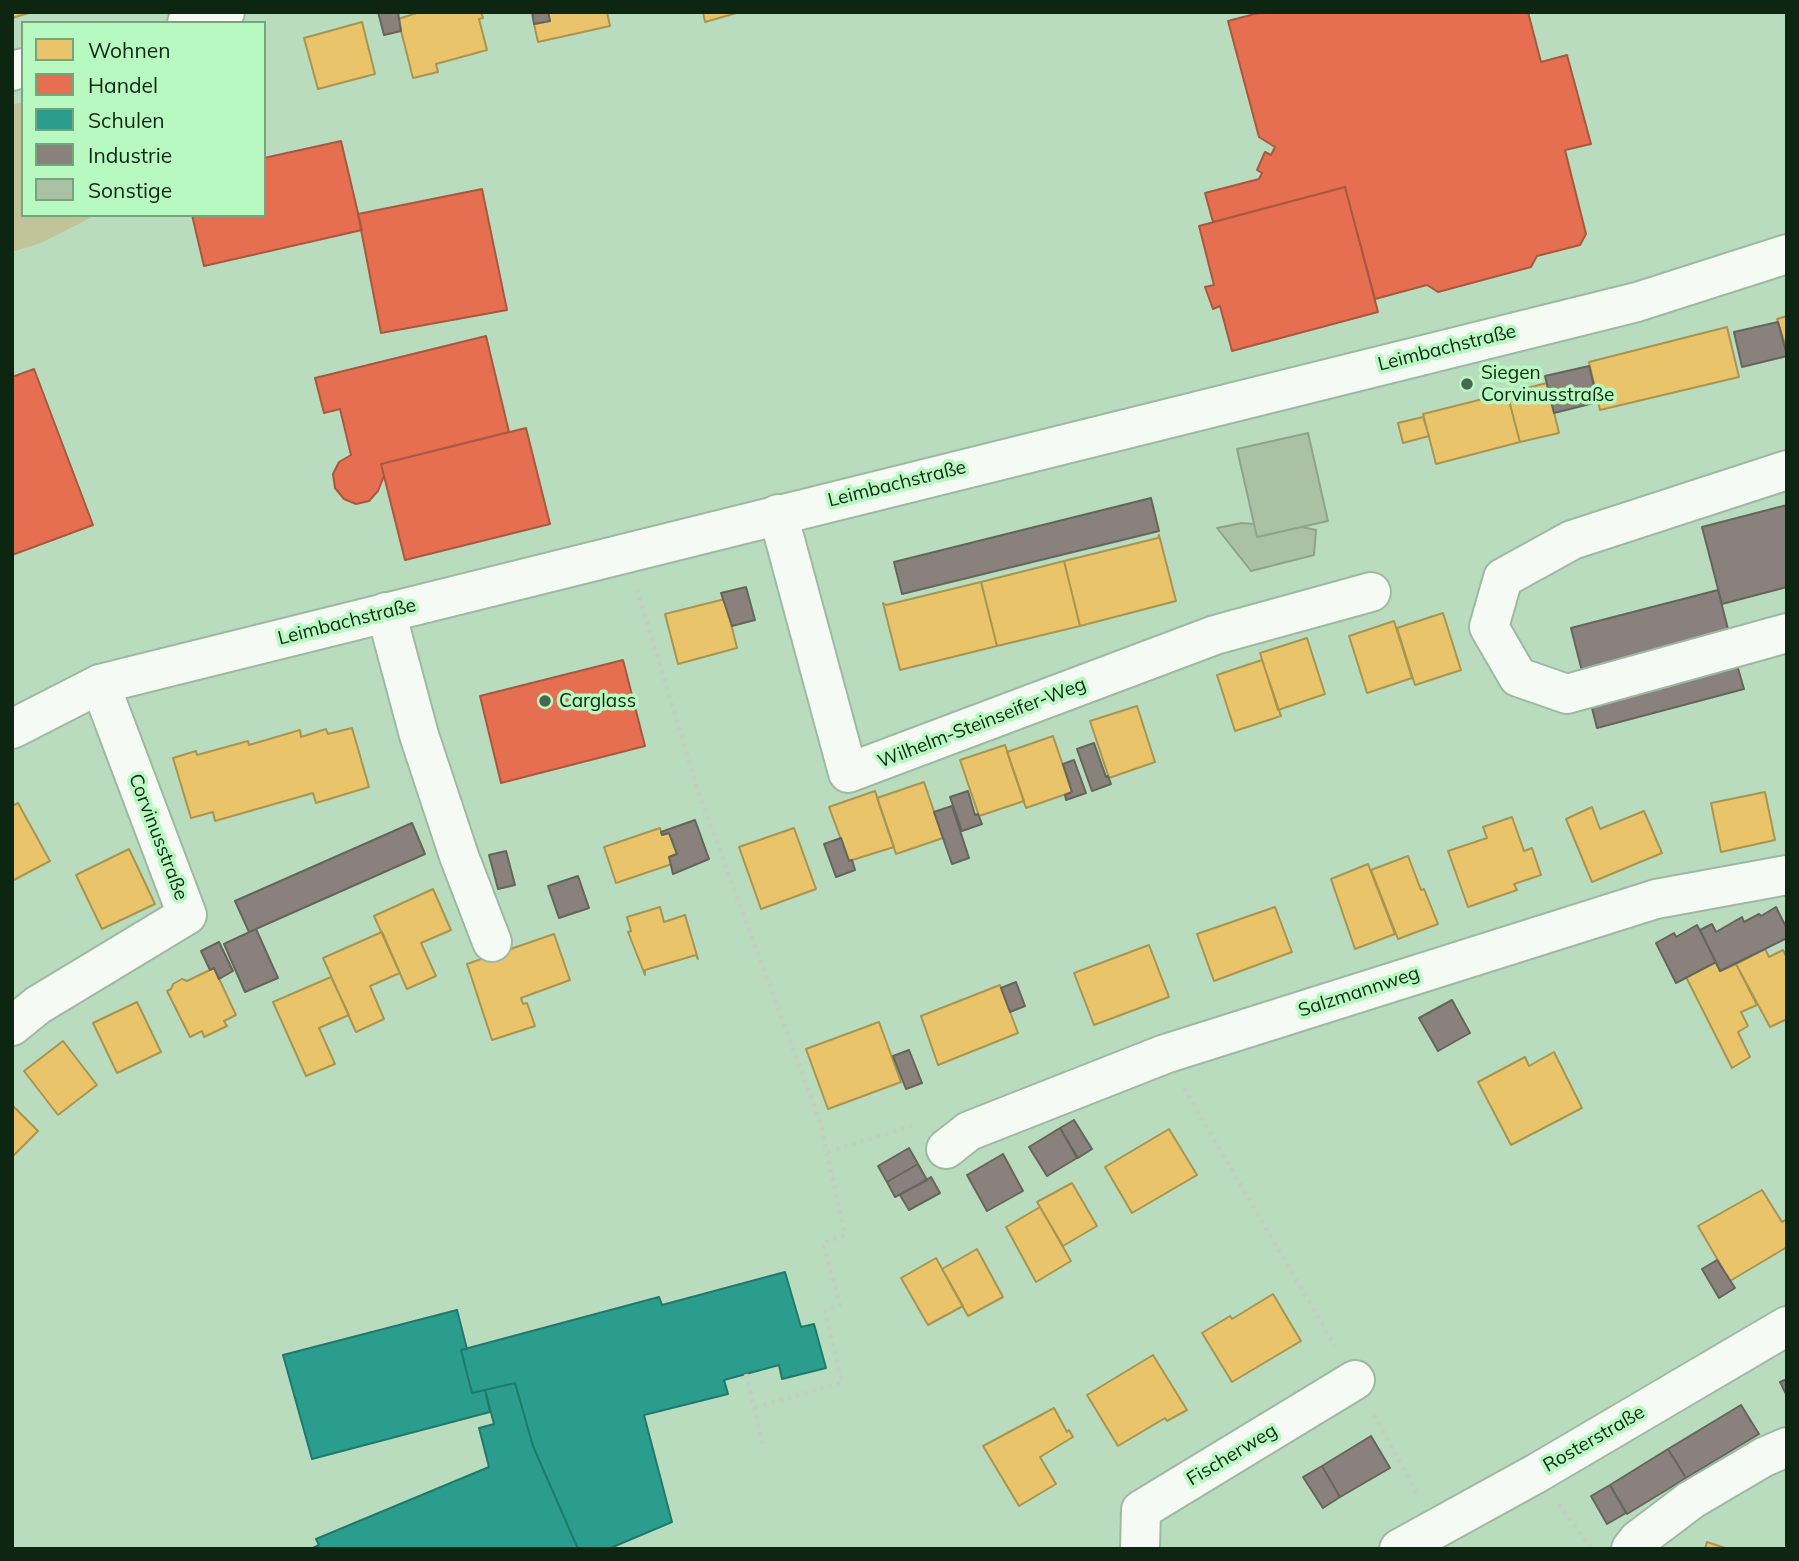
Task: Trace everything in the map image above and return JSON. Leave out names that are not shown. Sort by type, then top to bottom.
[{"type":"street","points":[[194,21],[225,12]]},
{"type":"street","name":"Leimbachstraße","points":[[12,729],[100,684],[1637,302],[1787,254]]},
{"type":"street","points":[[1787,470],[1572,540],[1503,578],[1489,627],[1518,677],[1567,694],[1787,633]]},
{"type":"street","name":"Wilhelm-Steinseifer-Weg","points":[[778,514],[848,773],[1215,635],[1371,592]]},
{"type":"street","points":[[386,612],[419,735],[459,856],[492,942]]},
{"type":"street","name":"Corvinusstraße","points":[[12,1026],[38,1005],[187,915],[100,684]]},
{"type":"street","name":"Salzmannweg","points":[[958,1140],[1165,1054],[1656,899],[1787,875]]},
{"type":"street","name":"Rosterstraße","points":[[1399,1549],[1536,1473],[1787,1326]]},
{"type":"street","name":"Fischerweg","points":[[1140,1549],[1141,1510],[1355,1380]]},
{"type":"street","points":[[1631,1549],[1637,1540],[1691,1500],[1787,1447]]},
{"type":"path","points":[[638,592],[698,790],[820,1122],[845,1235],[823,1243],[840,1305],[825,1311],[842,1382],[754,1408]]},
{"type":"path","points":[[1165,1054],[1355,1380],[1436,1528]]},
{"type":"path","points":[[828,1152],[932,1119],[958,1140]]},
{"type":"path","points":[[746,1374],[764,1449]]},
{"type":"path","points":[[1536,1473],[1591,1549]]},
{"type":"green space","points":[[21,103],[21,217],[92,217],[41,243],[12,252],[12,105]]},
{"type":"building: Wohnen","points":[[12,12],[32,12],[12,18]]},
{"type":"building: Wohnen","points":[[420,12],[481,12],[483,18],[479,19],[487,50],[436,64],[438,72],[413,78],[398,19]]},
{"type":"building: Wohnen","points":[[548,12],[607,12],[610,26],[538,42],[534,24],[550,21]]},
{"type":"building: Wohnen","points":[[703,12],[740,12],[705,22]]},
{"type":"building: Wohnen","points":[[362,22],[375,74],[318,89],[304,38]]},
{"type":"building: Wohnen","points":[[1787,316],[1787,350],[1777,319]]},
{"type":"building: Wohnen","points":[[1727,327],[1739,377],[1600,410],[1589,362]]},
{"type":"building: Wohnen","points":[[1547,383],[1559,433],[1520,442],[1507,393]]},
{"type":"building: Wohnen","points":[[1507,393],[1520,442],[1436,464],[1423,414]]},
{"type":"building: Wohnen","points":[[1423,417],[1429,436],[1403,443],[1398,423]]},
{"type":"building: Wohnen","points":[[1159,535],[1176,601],[1080,626],[1064,561],[1158,538]]},
{"type":"building: Wohnen","points":[[1064,561],[1080,626],[997,646],[981,582]]},
{"type":"building: Wohnen","points":[[981,582],[997,646],[900,670],[883,603],[886,605]]},
{"type":"building: Wohnen","points":[[725,599],[737,648],[678,664],[665,614]]},
{"type":"building: Wohnen","points":[[1443,613],[1461,670],[1415,685],[1397,628]]},
{"type":"building: Wohnen","points":[[1394,621],[1412,678],[1367,693],[1349,636]]},
{"type":"building: Wohnen","points":[[1307,638],[1325,694],[1278,710],[1260,653]]},
{"type":"building: Wohnen","points":[[1262,660],[1281,716],[1235,731],[1217,675]]},
{"type":"building: Wohnen","points":[[1137,706],[1155,762],[1109,778],[1090,721]]},
{"type":"building: Wohnen","points":[[352,728],[369,787],[316,803],[313,793],[215,821],[213,812],[191,818],[173,758],[196,751],[197,755],[248,741],[249,745],[300,730],[301,737],[326,729],[328,734]]},
{"type":"building: Wohnen","points":[[1053,736],[1072,792],[1026,808],[1007,752]]},
{"type":"building: Wohnen","points":[[1005,745],[1024,801],[979,816],[960,760]]},
{"type":"building: Wohnen","points":[[924,782],[943,838],[896,854],[877,798]]},
{"type":"building: Wohnen","points":[[875,791],[894,847],[849,861],[829,807]]},
{"type":"building: Wohnen","points":[[1765,792],[1775,840],[1721,852],[1711,803]]},
{"type":"building: Wohnen","points":[[18,803],[50,861],[12,881],[12,806]]},
{"type":"building: Wohnen","points":[[1592,807],[1600,829],[1644,811],[1662,853],[1592,882],[1566,819]]},
{"type":"building: Wohnen","points":[[1512,817],[1524,851],[1532,848],[1541,875],[1514,884],[1517,890],[1468,907],[1448,851],[1487,838],[1483,827]]},
{"type":"building: Wohnen","points":[[660,828],[662,835],[669,833],[677,854],[669,857],[672,864],[616,883],[604,847]]},
{"type":"building: Wohnen","points":[[794,828],[816,889],[761,909],[739,847]]},
{"type":"building: Wohnen","points":[[129,849],[155,904],[102,929],[76,875]]},
{"type":"building: Wohnen","points":[[1408,856],[1438,924],[1398,939],[1371,870]]},
{"type":"building: Wohnen","points":[[1368,864],[1395,934],[1355,949],[1331,879]]},
{"type":"building: Wohnen","points":[[433,889],[451,930],[421,943],[436,976],[407,989],[374,916]]},
{"type":"building: Wohnen","points":[[660,907],[664,922],[685,915],[698,959],[696,955],[645,970],[645,975],[628,932],[631,931],[627,917]]},
{"type":"building: Wohnen","points":[[1275,907],[1292,952],[1214,981],[1197,934]]},
{"type":"building: Wohnen","points":[[382,932],[400,973],[370,986],[384,1019],[356,1032],[323,958]]},
{"type":"building: Wohnen","points":[[554,934],[570,980],[521,998],[523,1004],[527,1003],[535,1026],[492,1040],[467,964]]},
{"type":"building: Wohnen","points":[[1149,945],[1169,997],[1094,1025],[1074,973]]},
{"type":"building: Wohnen","points":[[1765,949],[1769,957],[1783,950],[1787,958],[1787,1019],[1770,1027],[1736,964]]},
{"type":"building: Wohnen","points":[[1716,962],[1720,971],[1736,964],[1757,1005],[1741,1012],[1748,1026],[1738,1032],[1750,1057],[1732,1068],[1686,977]]},
{"type":"building: Wohnen","points":[[214,968],[236,1015],[224,1021],[227,1026],[204,1037],[202,1031],[190,1037],[167,991],[182,979],[187,981]]},
{"type":"building: Wohnen","points":[[331,977],[349,1015],[319,1028],[335,1064],[306,1076],[273,1002]]},
{"type":"building: Wohnen","points":[[1000,985],[1018,1033],[938,1065],[921,1016]]},
{"type":"building: Wohnen","points":[[137,1002],[161,1052],[117,1073],[93,1023]]},
{"type":"building: Wohnen","points":[[879,1022],[901,1082],[828,1109],[806,1049]]},
{"type":"building: Wohnen","points":[[63,1041],[97,1085],[58,1115],[24,1071]]},
{"type":"building: Wohnen","points":[[1554,1052],[1582,1108],[1511,1145],[1478,1082],[1525,1057],[1529,1066]]},
{"type":"building: Wohnen","points":[[12,1105],[38,1131],[12,1157]]},
{"type":"building: Wohnen","points":[[1169,1129],[1197,1175],[1132,1213],[1105,1167]]},
{"type":"building: Wohnen","points":[[1072,1183],[1097,1226],[1063,1246],[1037,1202]]},
{"type":"building: Wohnen","points":[[1762,1190],[1782,1222],[1787,1219],[1787,1247],[1730,1281],[1698,1226]]},
{"type":"building: Wohnen","points":[[1040,1207],[1071,1261],[1036,1282],[1006,1227]]},
{"type":"building: Wohnen","points":[[977,1249],[1003,1297],[968,1316],[942,1269]]},
{"type":"building: Wohnen","points":[[936,1258],[963,1306],[928,1325],[901,1278]]},
{"type":"building: Wohnen","points":[[1273,1294],[1301,1341],[1232,1382],[1202,1333],[1230,1316],[1232,1319]]},
{"type":"building: Wohnen","points":[[1153,1355],[1187,1410],[1167,1421],[1165,1418],[1118,1446],[1087,1395]]},
{"type":"building: Wohnen","points":[[1054,1408],[1067,1432],[1069,1430],[1073,1437],[1040,1457],[1056,1484],[1019,1506],[983,1446]]},
{"type":"building: Wohnen","points":[[1707,1542],[1728,1549],[1705,1549]]},
{"type":"building: Handel","points":[[1262,12],[1528,12],[1541,62],[1567,55],[1591,144],[1565,150],[1586,234],[1580,245],[1537,256],[1531,267],[1438,292],[1427,285],[1375,299],[1345,187],[1213,222],[1205,193],[1259,179],[1262,173],[1257,170],[1265,152],[1271,155],[1275,147],[1259,137],[1228,21]]},
{"type":"building: Handel","points":[[341,141],[362,230],[204,266],[192,217],[266,217],[266,158]]},
{"type":"building: Handel","points":[[1345,187],[1378,312],[1232,351],[1220,306],[1213,309],[1205,287],[1214,285],[1199,226]]},
{"type":"building: Handel","points":[[482,189],[507,310],[381,333],[358,214]]},
{"type":"building: Handel","points":[[486,336],[509,432],[381,464],[384,476],[378,491],[369,501],[356,504],[344,499],[335,488],[333,474],[339,462],[351,455],[340,409],[324,413],[315,378]]},
{"type":"building: Handel","points":[[34,369],[93,525],[12,555],[12,377]]},
{"type":"building: Handel","points":[[526,428],[550,524],[405,560],[381,464]]},
{"type":"building: Handel","points":[[623,660],[645,746],[501,783],[480,696]]},
{"type":"building: Schulen","points":[[785,1272],[801,1327],[814,1324],[826,1368],[782,1379],[779,1365],[724,1380],[728,1394],[644,1415],[672,1522],[608,1549],[578,1549],[533,1446],[515,1383],[472,1393],[461,1350],[659,1297],[662,1305]]},
{"type":"building: Schulen","points":[[457,1310],[467,1349],[461,1350],[472,1393],[485,1390],[490,1412],[312,1459],[283,1355]]},
{"type":"building: Schulen","points":[[515,1383],[533,1446],[578,1549],[311,1549],[319,1545],[316,1539],[489,1467],[479,1428],[494,1424],[485,1390]]},
{"type":"building: Industrie","points":[[378,12],[398,12],[401,31],[384,35]]},
{"type":"building: Industrie","points":[[532,12],[548,12],[550,21],[534,24]]},
{"type":"building: Industrie","points":[[1778,322],[1787,356],[1742,367],[1734,332]]},
{"type":"building: Industrie","points":[[1589,366],[1598,402],[1554,413],[1545,376]]},
{"type":"building: Industrie","points":[[1151,498],[1159,531],[902,594],[894,562]]},
{"type":"building: Industrie","points":[[1787,505],[1787,587],[1722,604],[1702,527]]},
{"type":"building: Industrie","points":[[746,587],[755,620],[732,626],[721,593]]},
{"type":"building: Industrie","points":[[1718,590],[1730,637],[1583,675],[1571,628]]},
{"type":"building: Industrie","points":[[1737,665],[1744,689],[1597,728],[1591,704]]},
{"type":"building: Industrie","points":[[1094,743],[1111,784],[1092,791],[1077,749]]},
{"type":"building: Industrie","points":[[1074,760],[1086,793],[1066,800],[1065,795],[1072,792],[1063,764]]},
{"type":"building: Industrie","points":[[968,791],[975,815],[978,814],[982,824],[962,831],[950,797]]},
{"type":"building: Industrie","points":[[952,806],[969,858],[952,864],[934,812]]},
{"type":"building: Industrie","points":[[695,820],[709,859],[673,874],[669,857],[677,854],[669,833],[662,835],[661,832]]},
{"type":"building: Industrie","points":[[412,823],[425,854],[249,932],[235,901]]},
{"type":"building: Industrie","points":[[841,838],[855,870],[836,877],[824,844]]},
{"type":"building: Industrie","points":[[506,851],[515,885],[498,889],[489,855]]},
{"type":"building: Industrie","points":[[578,876],[589,908],[559,918],[548,886]]},
{"type":"building: Industrie","points":[[1776,907],[1787,929],[1787,938],[1720,971],[1700,930],[1712,924],[1716,932],[1742,917],[1744,922]]},
{"type":"building: Industrie","points":[[1697,925],[1716,962],[1676,983],[1656,943],[1674,933],[1676,937]]},
{"type":"building: Industrie","points":[[256,929],[278,978],[245,992],[224,944]]},
{"type":"building: Industrie","points":[[219,942],[233,971],[219,979],[214,968],[210,970],[201,951]]},
{"type":"building: Industrie","points":[[1016,982],[1025,1006],[1010,1012],[1001,988]]},
{"type":"building: Industrie","points":[[1452,1000],[1470,1033],[1438,1051],[1419,1018]]},
{"type":"building: Industrie","points":[[909,1050],[922,1083],[906,1089],[893,1056]]},
{"type":"building: Industrie","points":[[1074,1120],[1092,1149],[1078,1158],[1060,1128]]},
{"type":"building: Industrie","points":[[1060,1128],[1077,1158],[1047,1176],[1029,1147]]},
{"type":"building: Industrie","points":[[909,1148],[918,1164],[887,1182],[878,1166]]},
{"type":"building: Industrie","points":[[1003,1154],[1023,1191],[987,1211],[967,1175]]},
{"type":"building: Industrie","points":[[918,1164],[927,1180],[895,1197],[887,1182]]},
{"type":"building: Industrie","points":[[931,1177],[940,1193],[909,1210],[900,1195]]},
{"type":"building: Industrie","points":[[1717,1260],[1735,1288],[1719,1298],[1702,1269]]},
{"type":"building: Industrie","points":[[1787,1379],[1787,1396],[1780,1382]]},
{"type":"building: Industrie","points":[[1741,1405],[1759,1434],[1686,1478],[1668,1449]]},
{"type":"building: Industrie","points":[[1371,1436],[1390,1468],[1340,1497],[1322,1466]]},
{"type":"building: Industrie","points":[[1668,1449],[1686,1478],[1627,1514],[1610,1485]]},
{"type":"building: Industrie","points":[[1322,1466],[1340,1497],[1323,1508],[1303,1477]]},
{"type":"building: Industrie","points":[[1610,1485],[1626,1513],[1607,1524],[1591,1496]]},
{"type":"building: Sonstige","points":[[1308,433],[1328,521],[1257,537],[1237,449]]},
{"type":"building: Sonstige","points":[[1242,523],[1254,524],[1257,537],[1302,527],[1316,530],[1314,555],[1251,571],[1217,528]]},
{"type":"place","name":"Siegen Corvinusstraße","points":[[1467,384]]},
{"type":"place","name":"Carglass","points":[[545,701]]}]
